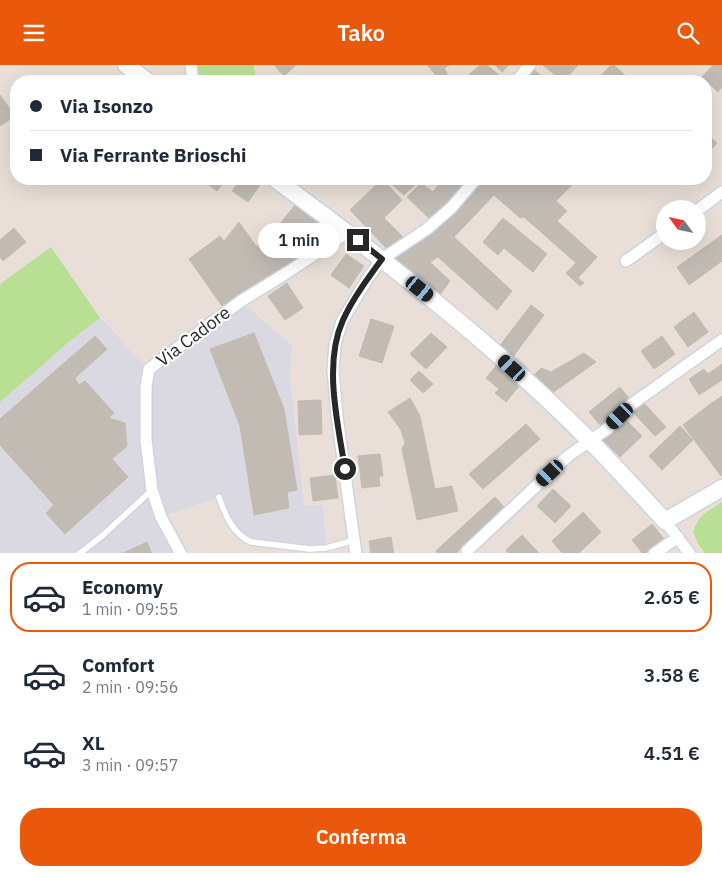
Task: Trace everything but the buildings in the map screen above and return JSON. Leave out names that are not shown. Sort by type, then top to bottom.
[{"type":"street","points":[[126,65],[139,75]]},
{"type":"street","points":[[521,75],[530,65]]},
{"type":"street","points":[[283,185],[382,259],[484,343],[590,440],[665,521],[690,553]]},
{"type":"street","points":[[356,553],[337,416],[333,370],[335,344],[346,314],[382,259],[427,229],[451,208],[471,185]]},
{"type":"street","points":[[706,205],[722,192]]},
{"type":"street","name":"Via Cadore","points":[[181,553],[161,517],[152,490],[146,439],[146,386],[149,369],[217,317],[341,237],[346,231]]},
{"type":"street","points":[[626,261],[656,239]]},
{"type":"street","points":[[467,551],[568,456],[607,429],[632,404],[722,340]]},
{"type":"street","points":[[665,521],[722,489]]},
{"type":"street","points":[[654,553],[678,537]]},
{"type":"lane","points":[[79,553],[102,536],[152,490]]},
{"type":"lane","points":[[219,497],[224,512],[233,526],[244,538],[252,542],[310,549],[326,548],[354,540]]},
{"type":"shaded area","points":[[241,301],[292,346],[290,377],[304,505],[323,505],[326,548],[251,542],[233,526],[219,497],[161,517],[181,553],[0,553],[0,402],[70,341],[100,318],[149,369]]},
{"type":"green space","points":[[191,65],[254,65],[255,75],[192,75]]},
{"type":"green space","points":[[51,247],[100,318],[70,341],[0,402],[0,284]]},
{"type":"green space","points":[[722,502],[722,553],[705,553],[698,544],[693,532],[695,526],[701,517]]},
{"type":"route","points":[[345,469],[337,416],[333,370],[335,344],[342,321],[382,259],[358,240]]}]
